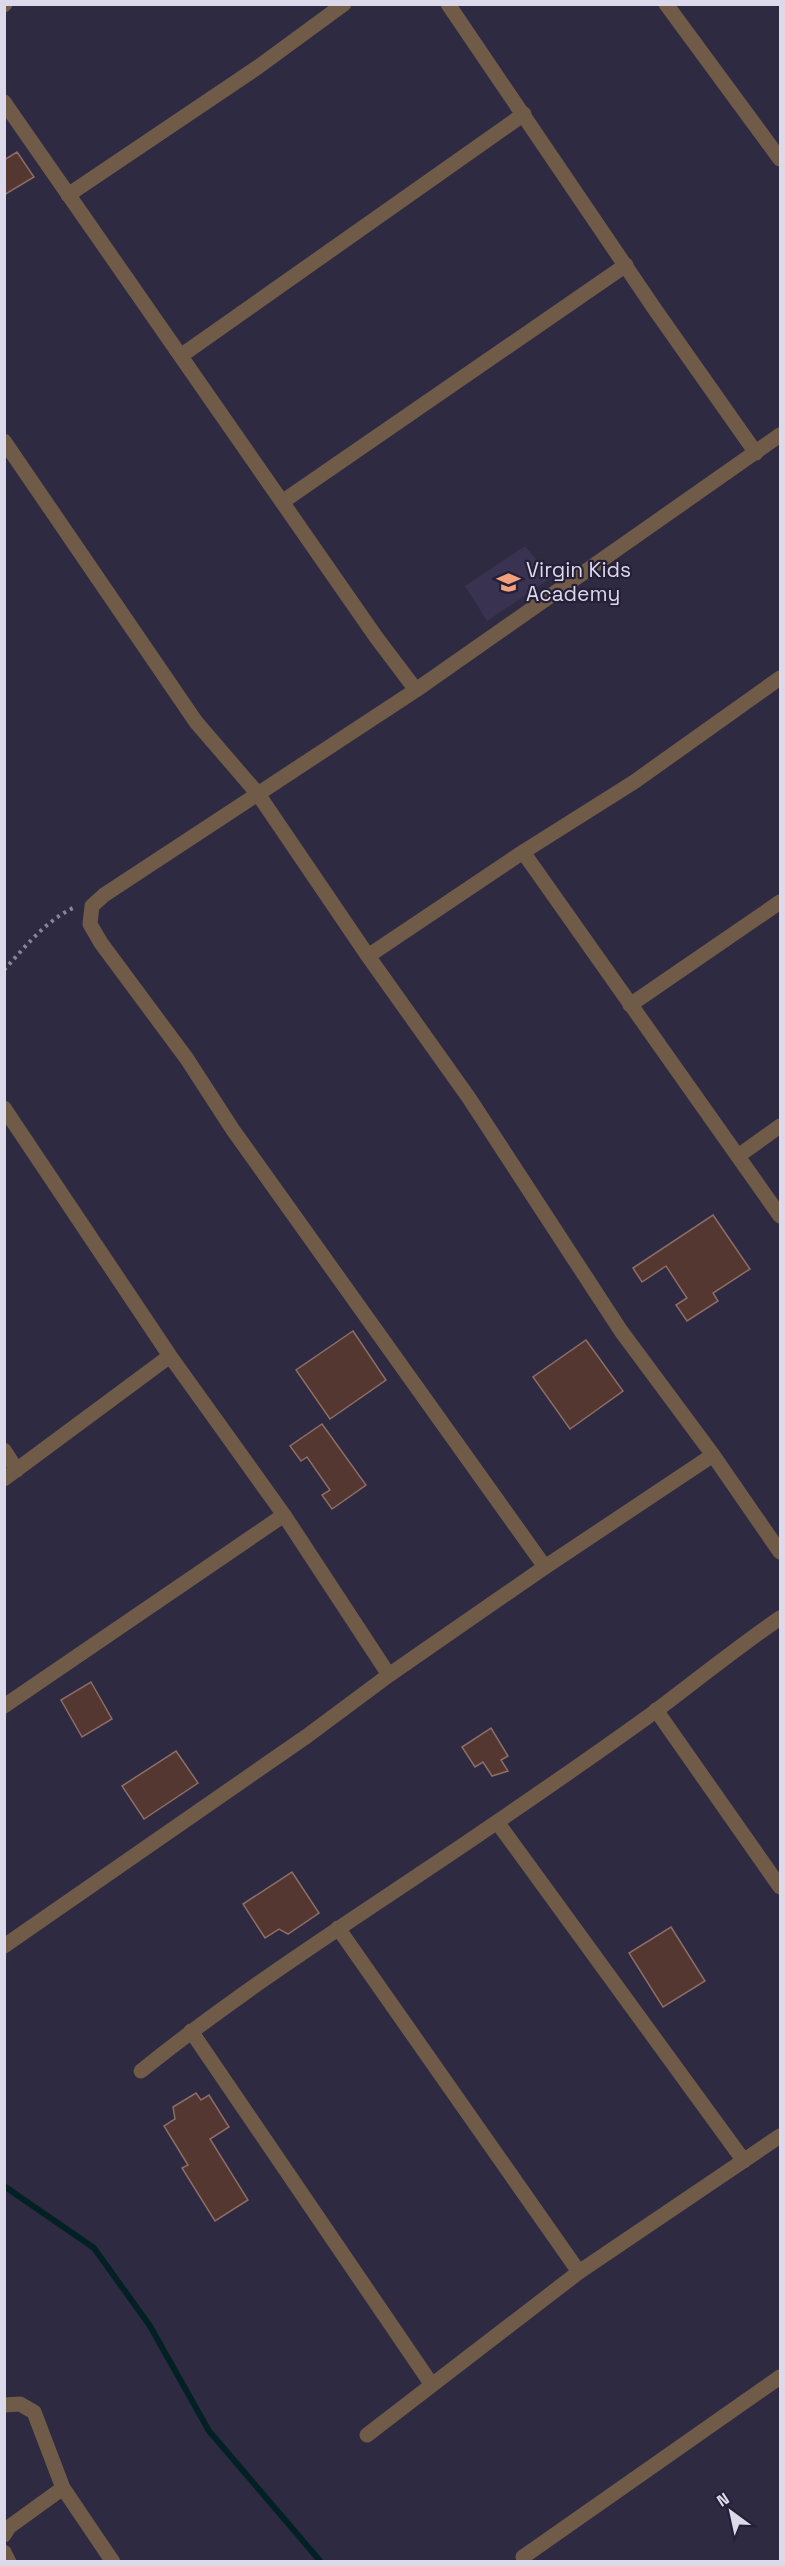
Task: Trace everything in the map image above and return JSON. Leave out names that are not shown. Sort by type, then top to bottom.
[{"type":"street","points":[[68,195],[258,67],[344,4]]},
{"type":"street","points":[[448,4],[756,453]]},
{"type":"street","points":[[666,4],[780,159]]},
{"type":"street","points":[[4,102],[183,356],[282,502],[416,690]]},
{"type":"street","points":[[183,356],[524,114]]},
{"type":"street","points":[[282,502],[626,265]]},
{"type":"street","points":[[545,1567],[233,1130],[187,1059],[101,943],[90,924],[92,906],[104,895],[416,690],[780,435]]},
{"type":"street","points":[[4,441],[196,722],[258,794],[368,956],[469,1098],[621,1331],[713,1455],[780,1551]]},
{"type":"street","points":[[368,956],[523,852],[634,782],[780,678]]},
{"type":"street","points":[[523,852],[780,1216]]},
{"type":"street","points":[[630,1005],[780,902]]},
{"type":"street","points":[[4,1108],[170,1356],[284,1515],[388,1675]]},
{"type":"street","points":[[738,1156],[780,1126]]},
{"type":"street","points":[[4,1450],[11,1474],[170,1356]]},
{"type":"street","points":[[4,1946],[307,1736],[388,1675],[713,1455]]},
{"type":"street","points":[[4,1706],[284,1515]]},
{"type":"street","points":[[141,2071],[191,2031],[338,1928],[497,1822],[656,1710],[739,1646],[780,1618]]},
{"type":"street","points":[[656,1710],[780,1887]]},
{"type":"street","points":[[497,1822],[744,2161]]},
{"type":"street","points":[[338,1928],[579,2272]]},
{"type":"street","points":[[191,2031],[432,2385]]},
{"type":"street","points":[[367,2435],[579,2272],[780,2136]]},
{"type":"street","points":[[523,2557],[780,2377]]},
{"type":"street","points":[[4,2405],[20,2404],[34,2412],[63,2488],[114,2562]]},
{"type":"street","points":[[4,2535],[9,2527],[63,2488]]},
{"type":"street","points":[[4,2552],[9,2562]]},
{"type":"path","points":[[4,970],[35,936],[61,914],[78,906],[92,906]]},
{"type":"shaded area","name":"Virgin Kids Academy","points":[[525,546],[551,578],[487,621],[465,586]]},
{"type":"building","points":[[17,152],[34,177],[4,195],[4,160]]},
{"type":"building","points":[[713,1215],[750,1269],[713,1293],[718,1301],[687,1321],[676,1305],[687,1298],[666,1266],[642,1282],[633,1268]]},
{"type":"building","points":[[353,1331],[386,1380],[330,1419],[296,1370]]},
{"type":"building","points":[[586,1340],[623,1391],[570,1429],[533,1377]]},
{"type":"building","points":[[322,1424],[366,1485],[332,1509],[322,1495],[330,1490],[307,1457],[301,1461],[290,1446]]},
{"type":"building","points":[[91,1682],[112,1719],[82,1737],[61,1700]]},
{"type":"building","points":[[491,1728],[508,1756],[501,1760],[508,1771],[492,1776],[483,1762],[475,1767],[462,1747]]},
{"type":"building","points":[[176,1751],[198,1783],[144,1819],[122,1786]]},
{"type":"building","points":[[292,1872],[319,1913],[288,1934],[279,1929],[265,1938],[243,1904]]},
{"type":"building","points":[[671,1927],[705,1981],[663,2007],[629,1953]]},
{"type":"building","points":[[196,2093],[201,2100],[209,2095],[229,2127],[210,2139],[248,2200],[215,2221],[182,2168],[188,2165],[164,2126],[175,2119],[173,2107]]},
{"type":"waterway","points":[[4,2186],[94,2248],[150,2326],[209,2431],[321,2562]]},
{"type":"place","name":"Virgin Kids Academy","points":[[508,582]]}]
